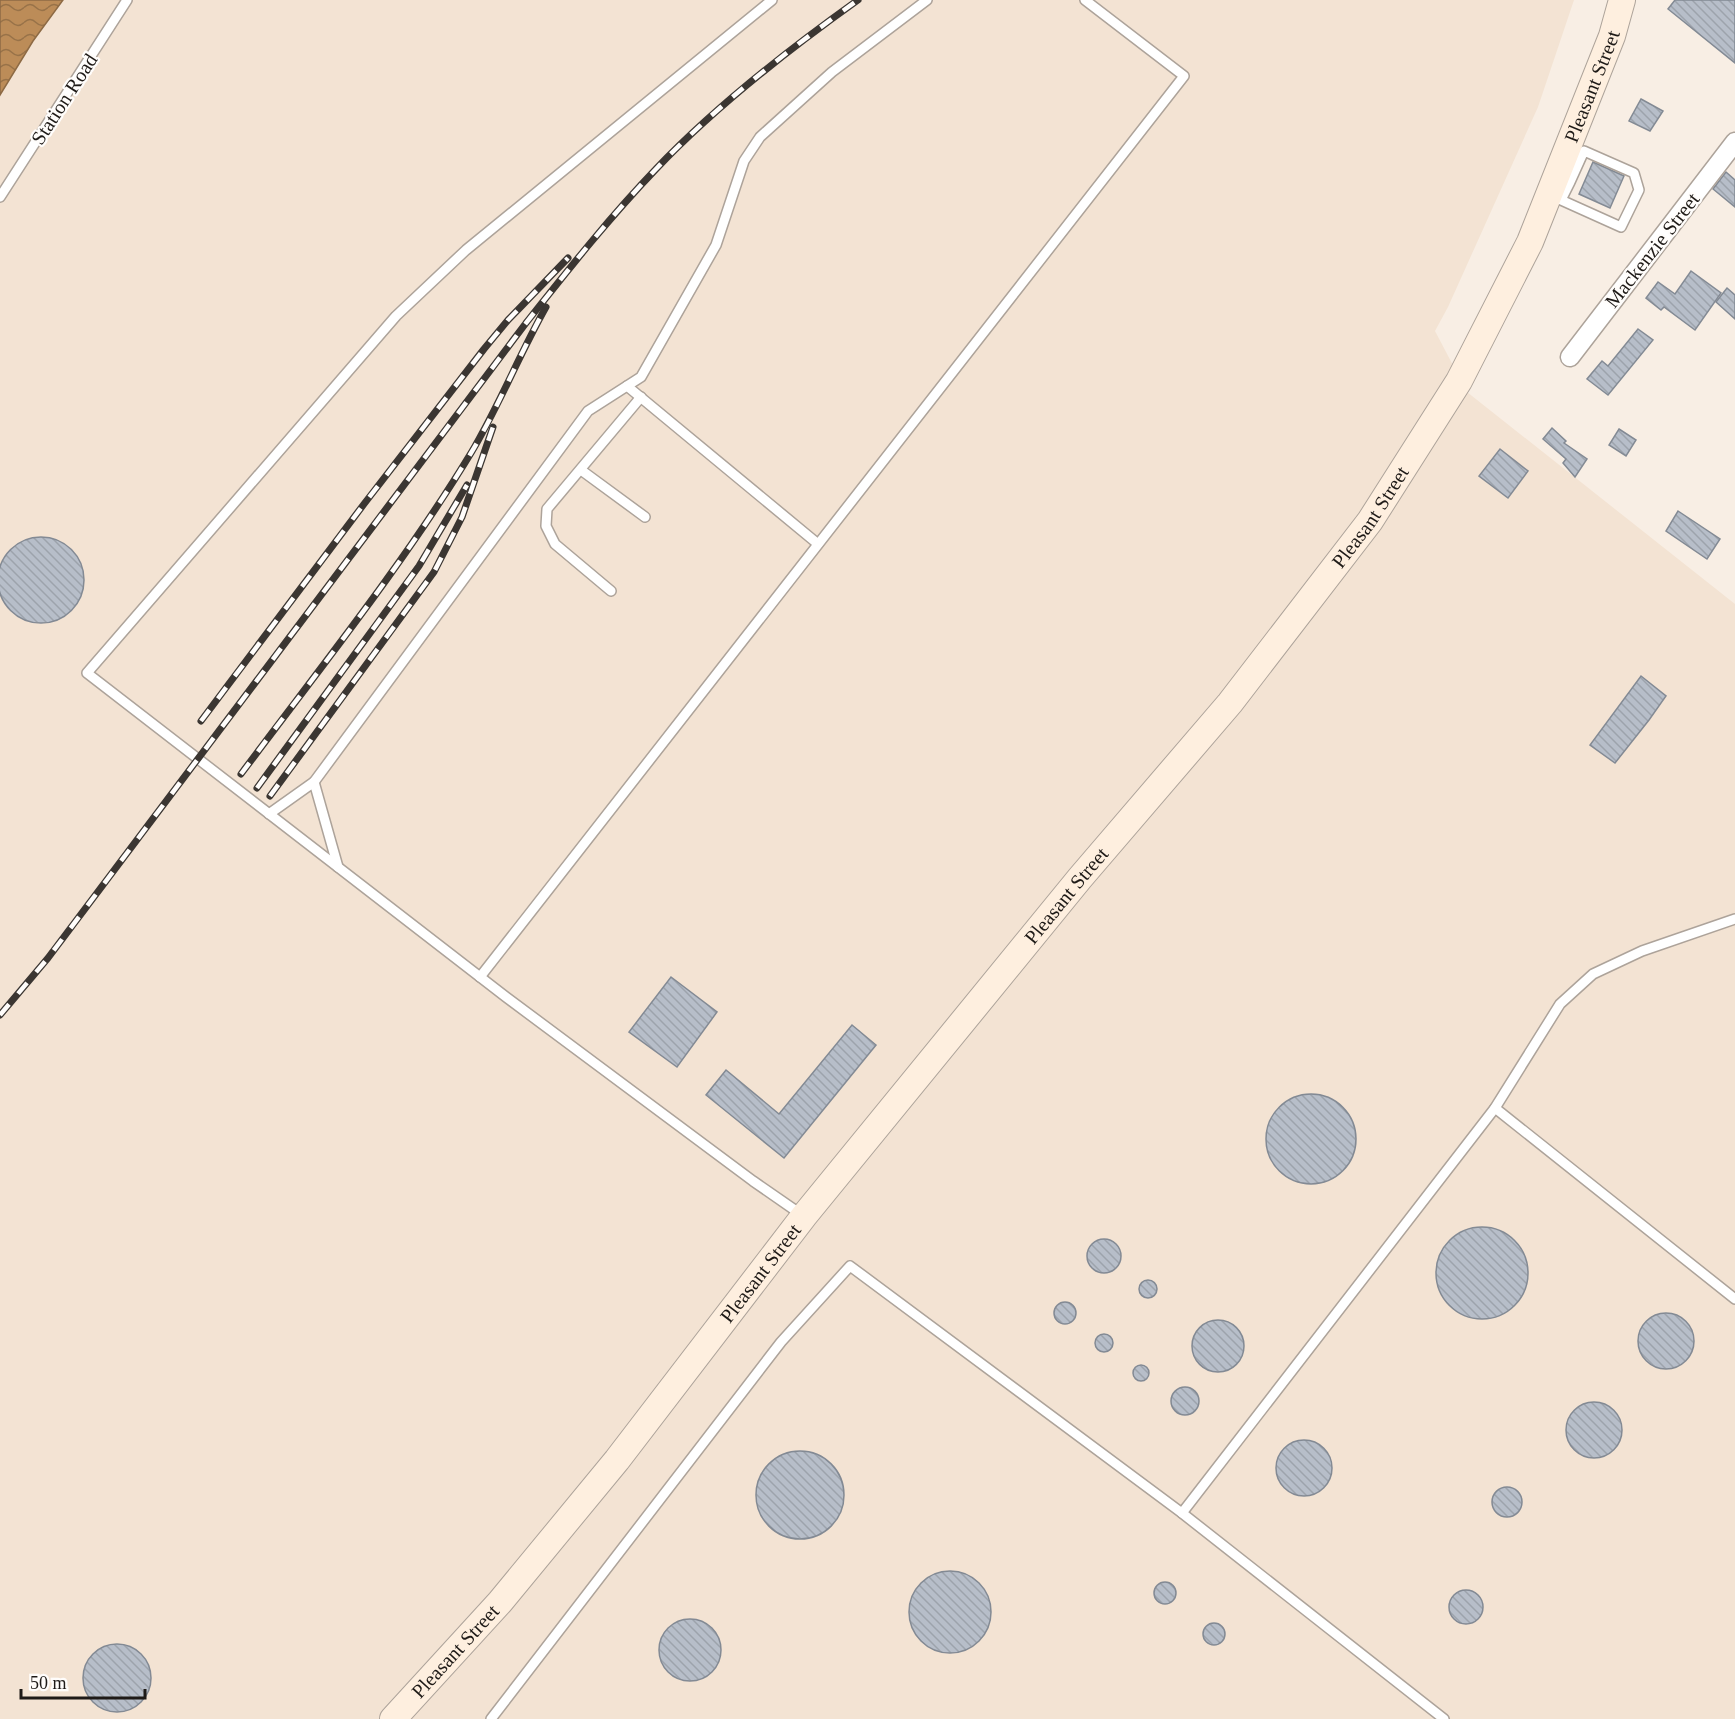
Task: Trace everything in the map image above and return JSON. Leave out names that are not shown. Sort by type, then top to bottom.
[{"type":"main road","name":"Pleasant Street","points":[[393,1719],[500,1602],[617,1460],[804,1216],[1080,878],[1230,703],[1370,521],[1459,381],[1563,180],[1622,0]]},
{"type":"street","name":"Mackenzie Street","points":[[1570,357],[1735,142]]},
{"type":"lane","name":"Station Road","points":[[0,196],[127,0]]},
{"type":"lane","points":[[772,0],[466,250],[396,315],[87,673],[480,976],[724,1160],[804,1216]]},
{"type":"lane","points":[[269,814],[314,782],[588,411],[641,377],[716,245],[744,160],[760,137],[832,72],[927,0]]},
{"type":"lane","points":[[480,976],[1184,76],[1085,0]]},
{"type":"lane","points":[[1584,151],[1634,173],[1639,190],[1621,227],[1561,200],[1563,180],[1584,151]]},
{"type":"lane","points":[[627,386],[818,544]]},
{"type":"lane","points":[[611,591],[555,544],[546,526],[548,509],[640,397]]},
{"type":"lane","points":[[581,470],[645,517]]},
{"type":"lane","points":[[314,782],[338,867]]},
{"type":"lane","points":[[1182,1513],[1495,1108],[1560,1004],[1593,975],[1642,951],[1735,919]]},
{"type":"lane","points":[[1495,1108],[1735,1299]]},
{"type":"lane","points":[[491,1719],[781,1342],[850,1266],[1182,1513],[1444,1719]]},
{"type":"shaded area","points":[[63,0],[1574,0],[1538,107],[1435,331],[1467,392],[1735,604],[1735,1719],[0,1719],[0,95],[33,41]]},
{"type":"water","points":[[0,0],[63,0],[33,41],[0,95]]},
{"type":"building","points":[[1675,0],[1735,0],[1735,63],[1668,9]]},
{"type":"building","points":[[1641,99],[1663,111],[1650,131],[1629,121]]},
{"type":"building","points":[[1593,162],[1624,176],[1610,208],[1579,194]]},
{"type":"building","points":[[1726,172],[1735,180],[1735,207],[1713,189]]},
{"type":"building","points":[[1691,271],[1721,293],[1695,330],[1664,307],[1661,310],[1646,298],[1658,282],[1675,294]]},
{"type":"building","points":[[1727,288],[1735,295],[1735,319],[1716,302]]},
{"type":"building","points":[[1638,329],[1653,340],[1608,395],[1587,379],[1602,361],[1608,366]]},
{"type":"building","points":[[1552,428],[1566,441],[1564,443],[1587,459],[1575,477],[1563,463],[1566,459],[1543,439]]},
{"type":"building","points":[[1619,429],[1636,440],[1626,456],[1609,445]]},
{"type":"building","points":[[1500,449],[1528,471],[1508,498],[1479,476]]},
{"type":"building","points":[[1678,511],[1720,539],[1707,559],[1666,531]]},
{"type":"building","points":[[41,537],[57,541],[71,550],[80,564],[84,580],[80,596],[71,610],[57,619],[41,623],[25,619],[11,610],[2,596],[-2,580],[2,564],[11,550],[25,541]]},
{"type":"building","points":[[1641,676],[1666,696],[1615,763],[1590,745]]},
{"type":"building","points":[[671,977],[717,1012],[677,1067],[629,1032]]},
{"type":"building","points":[[852,1025],[876,1045],[784,1158],[706,1095],[726,1070],[779,1114]]},
{"type":"building","points":[[1311,1094],[1328,1097],[1343,1107],[1353,1122],[1356,1139],[1353,1156],[1343,1171],[1328,1181],[1311,1184],[1294,1181],[1279,1171],[1269,1156],[1266,1139],[1269,1122],[1279,1107],[1294,1097]]},
{"type":"building","points":[[1482,1227],[1500,1231],[1514,1241],[1524,1255],[1528,1273],[1524,1291],[1514,1305],[1500,1315],[1482,1319],[1464,1315],[1450,1305],[1440,1291],[1436,1273],[1440,1255],[1450,1241],[1464,1231]]},
{"type":"building","points":[[1104,1239],[1116,1244],[1121,1256],[1116,1268],[1104,1273],[1092,1268],[1087,1256],[1092,1244]]},
{"type":"building","points":[[1148,1280],[1156,1285],[1157,1289],[1152,1297],[1148,1298],[1140,1293],[1139,1289],[1144,1281]]},
{"type":"building","points":[[1065,1302],[1075,1309],[1076,1313],[1069,1323],[1065,1324],[1055,1317],[1054,1313],[1061,1303]]},
{"type":"building","points":[[1660,1313],[1672,1313],[1682,1317],[1690,1325],[1694,1341],[1690,1357],[1682,1365],[1672,1369],[1660,1369],[1650,1365],[1642,1357],[1638,1347],[1638,1335],[1642,1325],[1650,1317]]},
{"type":"building","points":[[1213,1320],[1223,1320],[1237,1327],[1244,1346],[1237,1365],[1223,1372],[1213,1372],[1203,1368],[1196,1361],[1192,1351],[1192,1341],[1196,1331],[1203,1324]]},
{"type":"building","points":[[1100,1334],[1108,1334],[1113,1339],[1111,1350],[1100,1352],[1095,1347],[1095,1339]]},
{"type":"building","points":[[1138,1365],[1144,1365],[1149,1373],[1147,1379],[1138,1381],[1133,1376],[1133,1370]]},
{"type":"building","points":[[1185,1387],[1195,1391],[1199,1401],[1195,1411],[1185,1415],[1175,1411],[1171,1401],[1175,1391]]},
{"type":"building","points":[[1588,1402],[1600,1402],[1610,1406],[1618,1414],[1622,1430],[1618,1446],[1610,1454],[1600,1458],[1588,1458],[1578,1454],[1570,1446],[1566,1436],[1566,1424],[1570,1414],[1578,1406]]},
{"type":"building","points":[[1304,1440],[1315,1442],[1324,1448],[1330,1457],[1332,1468],[1330,1479],[1324,1488],[1315,1494],[1304,1496],[1293,1494],[1284,1488],[1278,1479],[1276,1468],[1278,1457],[1284,1448],[1293,1442]]},
{"type":"building","points":[[791,1451],[809,1451],[825,1458],[837,1470],[844,1486],[844,1504],[837,1520],[825,1532],[809,1539],[791,1539],[775,1532],[763,1520],[756,1504],[756,1486],[763,1470],[775,1458]]},
{"type":"building","points":[[1507,1487],[1518,1491],[1522,1502],[1518,1513],[1507,1517],[1496,1513],[1492,1502],[1496,1491]]},
{"type":"building","points":[[942,1571],[958,1571],[973,1578],[984,1589],[991,1604],[988,1628],[979,1641],[958,1653],[942,1653],[927,1646],[916,1635],[909,1620],[909,1604],[916,1589],[927,1578]]},
{"type":"building","points":[[1165,1582],[1173,1585],[1176,1593],[1173,1601],[1165,1604],[1157,1601],[1154,1593],[1157,1585]]},
{"type":"building","points":[[1466,1590],[1478,1595],[1483,1607],[1478,1619],[1466,1624],[1454,1619],[1449,1607],[1454,1595]]},
{"type":"building","points":[[684,1619],[696,1619],[712,1628],[719,1638],[721,1650],[719,1662],[712,1672],[696,1681],[684,1681],[673,1676],[664,1667],[659,1656],[659,1644],[664,1633],[673,1624]]},
{"type":"building","points":[[1214,1623],[1222,1626],[1225,1634],[1222,1642],[1214,1645],[1206,1642],[1203,1634],[1206,1626]]},
{"type":"building","points":[[110,1644],[124,1644],[136,1649],[146,1659],[151,1678],[146,1697],[136,1707],[124,1712],[110,1712],[98,1707],[88,1697],[83,1685],[83,1671],[88,1659],[98,1649]]},
{"type":"railway","points":[[0,1015],[48,958],[526,323],[605,225],[656,169],[727,101],[858,0]]},
{"type":"railway","points":[[201,721],[484,349],[508,320],[568,258]]},
{"type":"railway","points":[[241,774],[360,616],[445,495],[481,435],[546,307]]},
{"type":"railway","points":[[270,796],[434,572],[462,517],[493,427]]},
{"type":"railway","points":[[257,788],[419,566],[467,485]]}]
